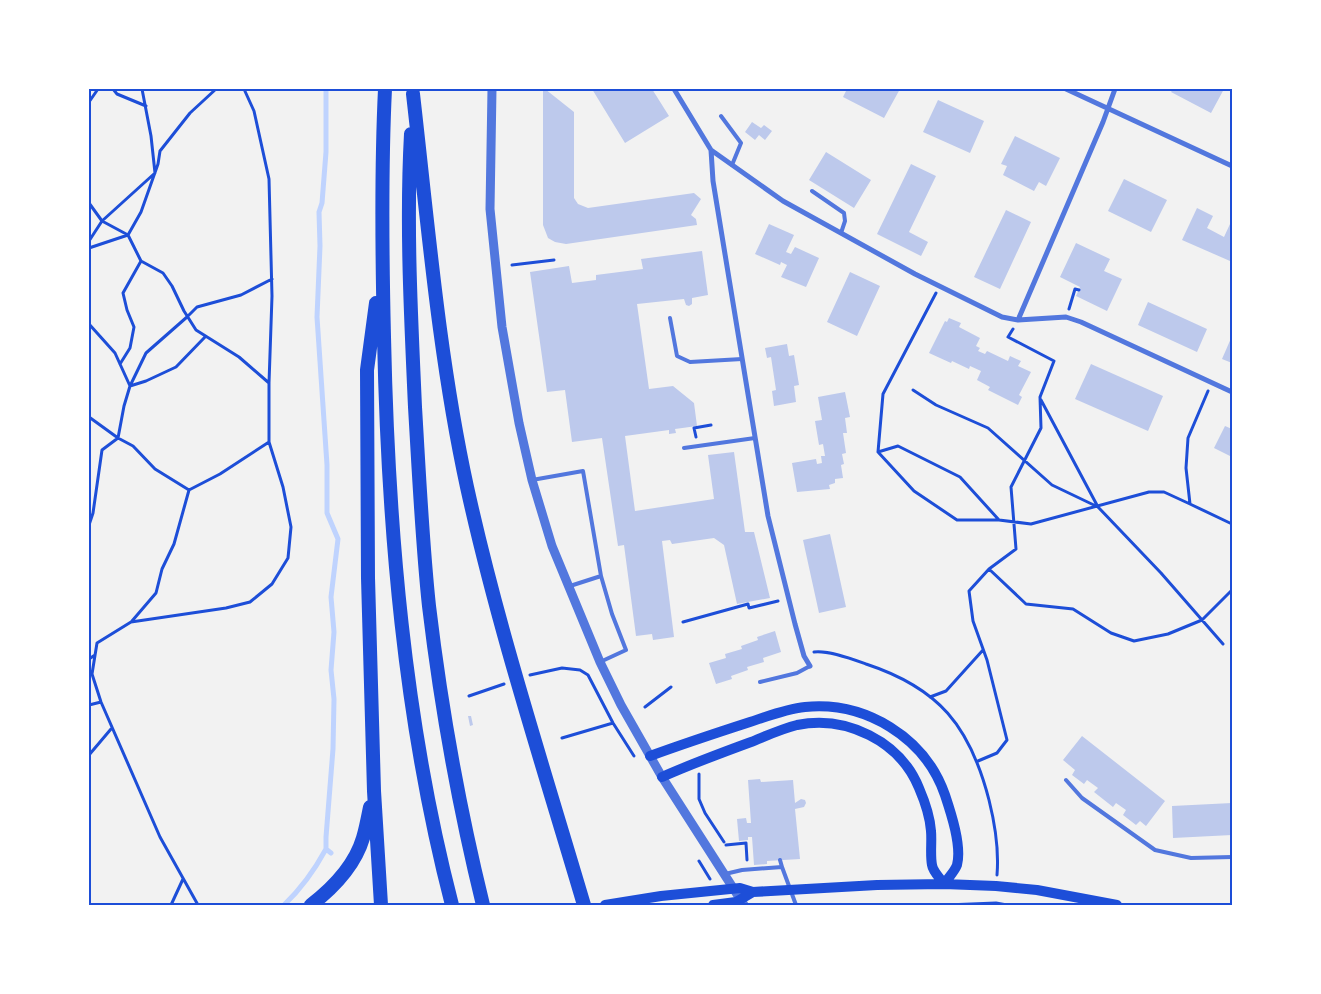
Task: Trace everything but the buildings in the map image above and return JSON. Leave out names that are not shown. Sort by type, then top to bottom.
[{"type":"highway","points":[[385,89],[382,260],[390,492],[399,607],[425,776],[452,905]]},
{"type":"highway","points":[[413,91],[409,166],[411,324],[420,490],[429,605],[454,771],[483,905]]},
{"type":"highway","points":[[413,91],[431,256],[452,407],[467,486],[490,586],[584,905]]},
{"type":"highway","points":[[381,905],[374,792],[368,578],[367,370],[382,260]]},
{"type":"highway","points":[[311,905],[326,893],[345,872],[363,839],[374,792]]},
{"type":"main road","points":[[650,756],[787,710],[804,707],[824,706],[842,709],[876,720],[895,730],[924,756],[934,770],[943,789],[951,812],[958,852],[957,866],[944,884]]},
{"type":"main road","points":[[662,777],[796,725],[833,724],[856,730],[887,746],[904,763],[914,778],[927,807],[930,821],[932,867],[944,884]]},
{"type":"main road","points":[[605,905],[661,896],[740,888],[753,892],[812,888],[944,884],[1037,890],[1116,905]]},
{"type":"main road","points":[[714,905],[736,902],[753,892]]},
{"type":"street","points":[[492,89],[490,209],[503,336],[532,480],[552,546],[600,662],[621,705],[662,777],[744,905]]},
{"type":"street","points":[[674,89],[711,150],[783,201],[841,233],[1002,317],[1018,320],[1066,317],[1093,327],[1232,392]]},
{"type":"street","points":[[1066,89],[1232,166]]},
{"type":"street","points":[[1018,320],[1108,109],[1114,89]]},
{"type":"street","points":[[711,150],[713,181],[768,516],[804,656],[810,666]]},
{"type":"lane","points":[[721,116],[741,143],[732,165]]},
{"type":"lane","points":[[812,191],[844,213],[841,233]]},
{"type":"lane","points":[[670,318],[677,356],[683,360],[690,362],[742,359]]},
{"type":"lane","points":[[684,448],[755,438]]},
{"type":"lane","points":[[532,480],[583,471],[601,576],[612,614],[626,650],[600,662]]},
{"type":"lane","points":[[568,587],[601,576]]},
{"type":"lane","points":[[760,682],[797,673],[810,666]]},
{"type":"lane","points":[[1066,780],[1082,798],[1155,850],[1191,858],[1232,857]]},
{"type":"lane","points":[[780,860],[796,905]]},
{"type":"lane","points":[[725,874],[748,869],[782,867]]},
{"type":"path","points":[[89,102],[98,89]]},
{"type":"path","points":[[113,89],[118,94],[146,106]]},
{"type":"path","points":[[142,89],[155,173]]},
{"type":"path","points":[[89,248],[128,235],[141,212],[158,164],[160,151],[190,113],[216,89]]},
{"type":"path","points":[[131,622],[226,608],[250,602],[272,584],[288,558],[291,528],[283,486],[269,442],[272,279],[269,179],[254,111],[244,89]]},
{"type":"path","points":[[89,242],[102,221],[155,173]]},
{"type":"path","points":[[89,203],[102,221],[128,235],[141,261],[162,273],[172,286],[187,317],[196,330],[238,357],[269,383]]},
{"type":"path","points":[[512,265],[554,260]]},
{"type":"path","points":[[120,365],[130,348],[134,327],[127,310],[124,293],[141,261]]},
{"type":"path","points":[[89,525],[93,513],[102,450],[118,438],[130,386],[146,352],[197,307],[241,295],[272,279]]},
{"type":"path","points":[[940,286],[883,394],[878,452],[914,491],[957,520],[999,520],[1031,524],[1149,492],[1164,492],[1232,524]]},
{"type":"path","points":[[1066,317],[1075,289],[1079,290]]},
{"type":"path","points":[[978,761],[998,753],[1007,740],[983,650],[973,621],[969,591],[988,569],[1016,549],[1011,488],[1042,428],[1040,397],[1054,361],[1008,337],[1018,320]]},
{"type":"path","points":[[89,324],[115,353],[130,386]]},
{"type":"path","points":[[130,386],[176,367],[205,337]]},
{"type":"path","points":[[1190,504],[1186,468],[1188,438],[1212,383]]},
{"type":"path","points":[[913,390],[936,405],[988,428],[1052,485],[1098,507]]},
{"type":"path","points":[[1040,397],[1098,507],[1161,572],[1223,644]]},
{"type":"path","points":[[89,418],[133,446],[155,469],[189,490]]},
{"type":"path","points":[[697,427],[711,426]]},
{"type":"path","points":[[198,905],[160,837],[111,729],[92,674],[97,643],[131,622],[156,593],[162,569],[174,544],[189,490],[220,474],[269,442]]},
{"type":"path","points":[[878,452],[898,446],[960,477],[999,520]]},
{"type":"path","points":[[988,569],[1026,604],[1073,609],[1111,632],[1134,640],[1168,634],[1202,620],[1232,590]]},
{"type":"path","points":[[683,622],[743,605],[748,604],[749,608],[772,603]]},
{"type":"path","points":[[930,698],[946,691],[983,650]]},
{"type":"path","points":[[804,656],[816,651],[848,658],[890,672],[946,710],[956,723],[978,761],[991,807],[998,870],[996,904]]},
{"type":"path","points":[[89,659],[95,655]]},
{"type":"path","points":[[528,676],[562,668],[580,670],[588,675],[613,723],[634,756]]},
{"type":"path","points":[[468,696],[509,683]]},
{"type":"path","points":[[645,707],[671,687]]},
{"type":"path","points":[[89,705],[101,702]]},
{"type":"path","points":[[562,738],[613,723]]},
{"type":"path","points":[[89,755],[111,729]]},
{"type":"path","points":[[698,772],[700,778],[699,799],[705,813],[725,843],[746,844],[748,869]]},
{"type":"path","points":[[696,856],[711,880]]},
{"type":"path","points":[[171,905],[183,879]]},
{"type":"path","points":[[946,905],[1008,905]]},
{"type":"waterway","points":[[326,89],[326,152],[322,203],[319,212],[320,246],[317,317],[327,465],[327,513],[338,539],[331,597],[334,632],[331,670],[334,699],[333,749],[326,837],[326,849],[331,853]]},
{"type":"waterway","points":[[284,905],[307,879],[326,849]]}]
